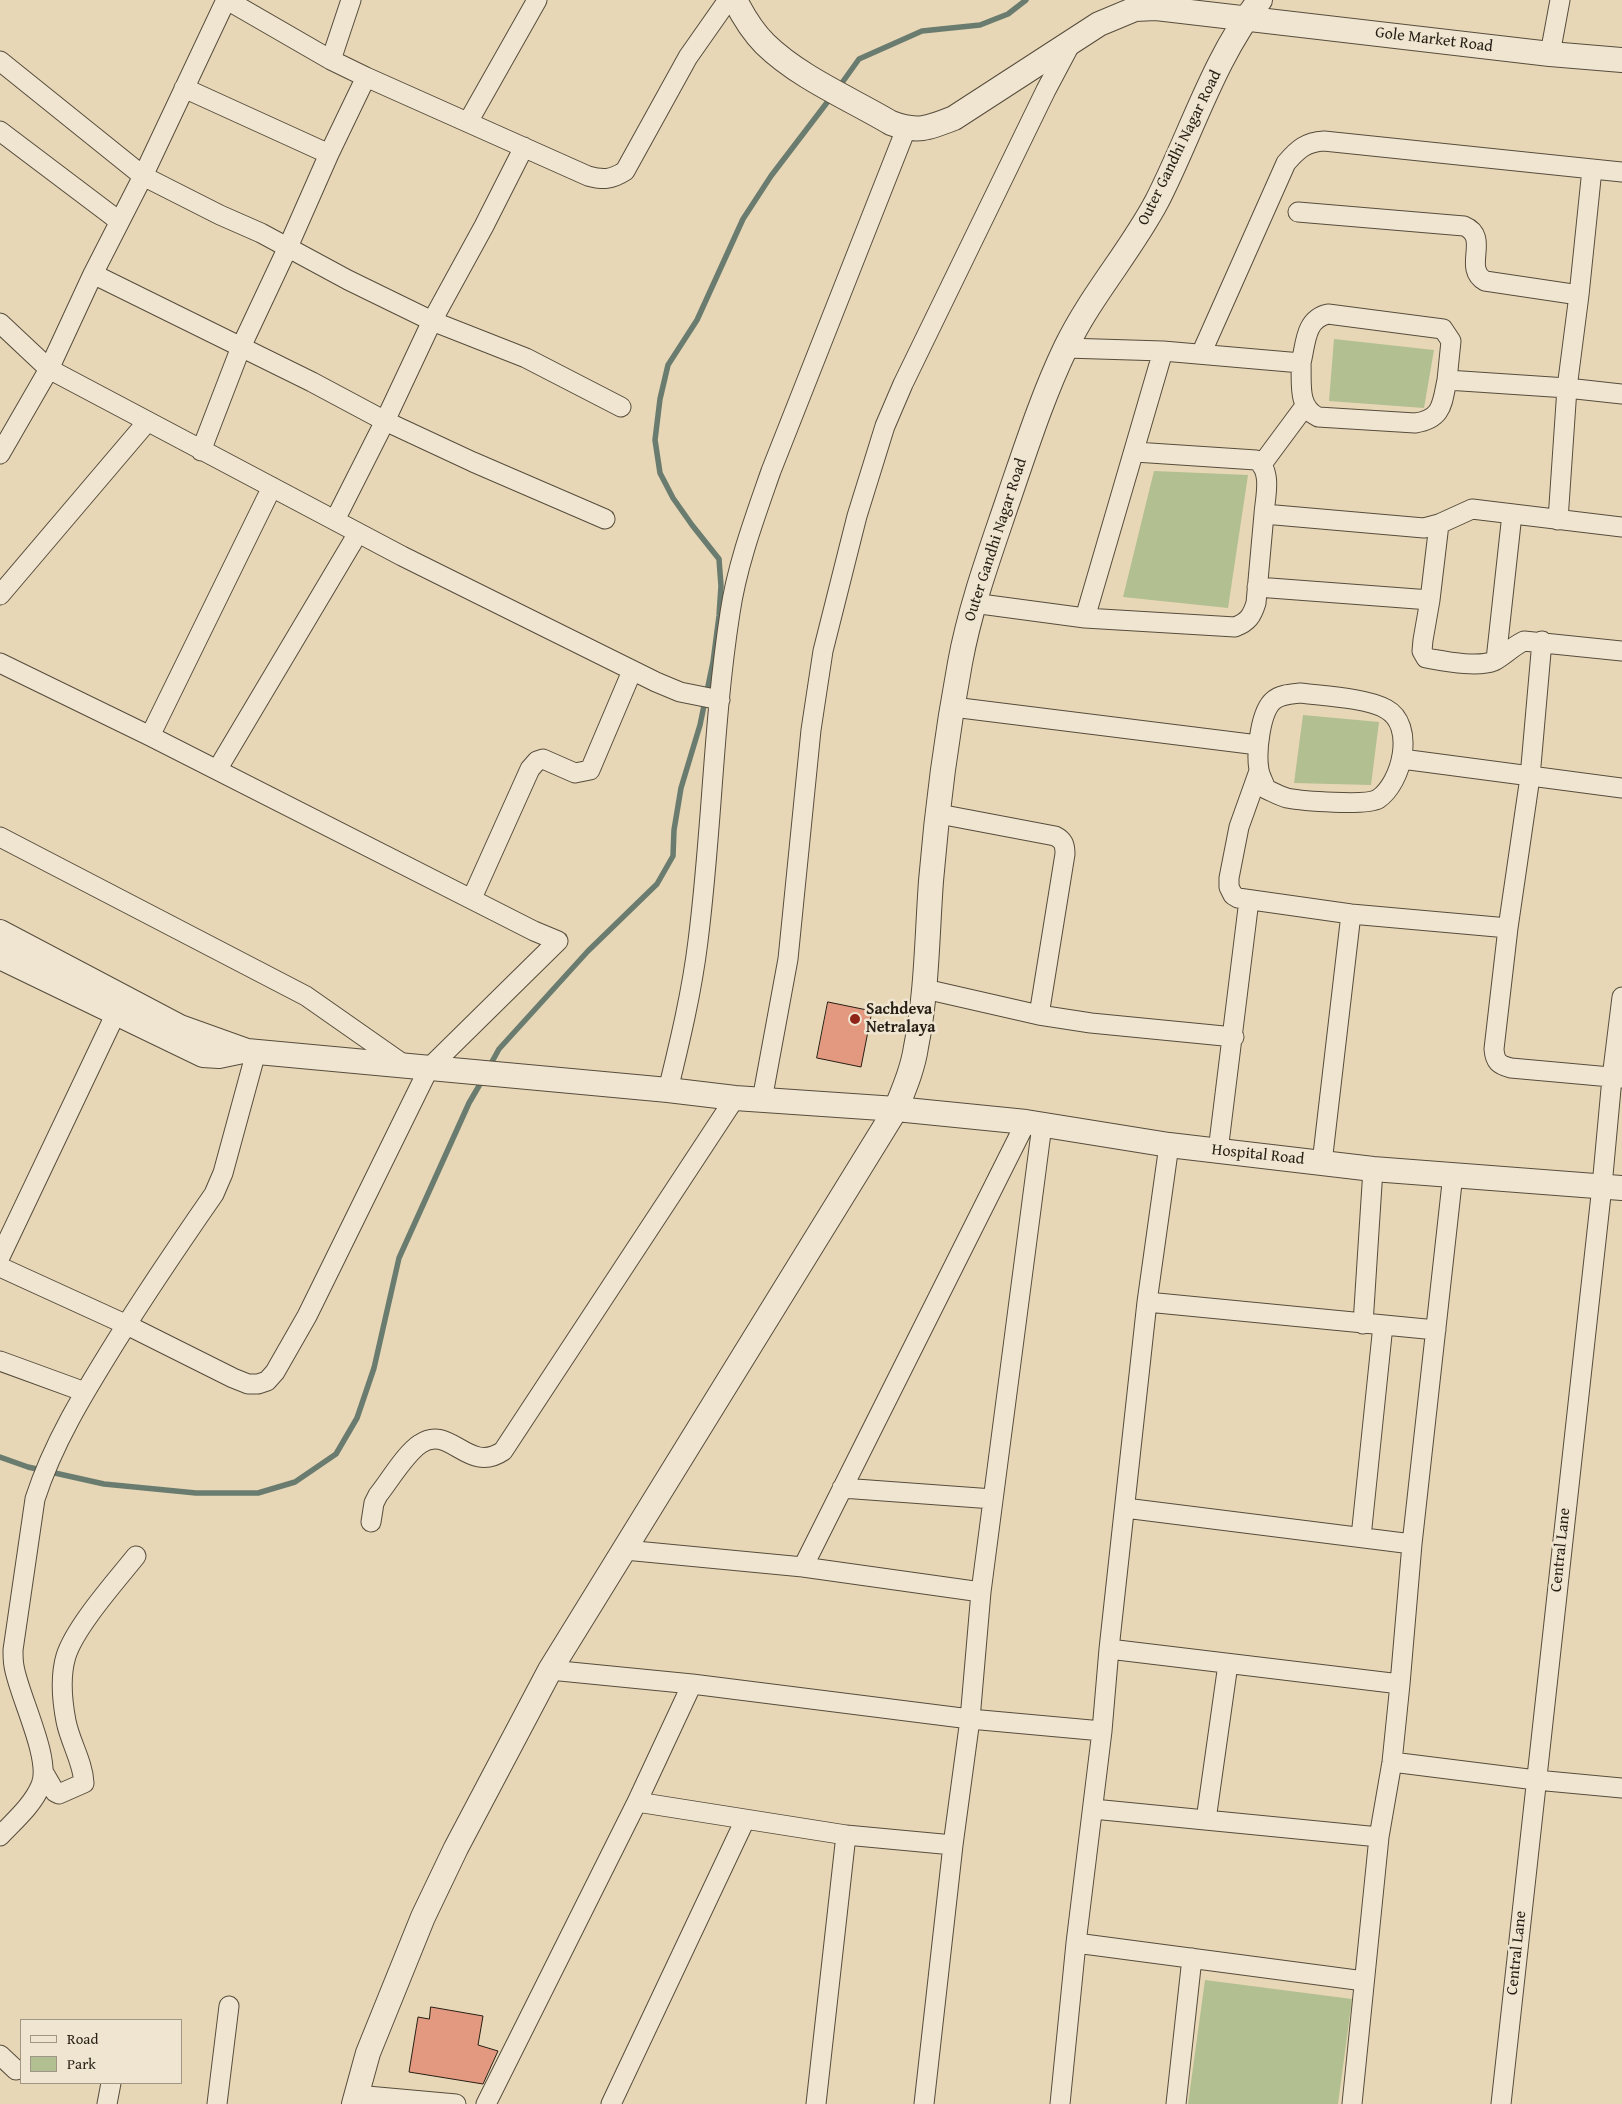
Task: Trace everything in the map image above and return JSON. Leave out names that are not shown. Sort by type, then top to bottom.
[{"type":"street","points":[[0,454],[49,369],[226,0],[331,60],[366,77],[588,176],[602,180],[614,178],[625,171],[688,57],[728,0]]},
{"type":"street","points":[[331,60],[351,0]]},
{"type":"street","points":[[468,122],[537,0]]},
{"type":"street","points":[[668,1090],[688,1007],[698,943],[715,699],[737,578],[757,510],[906,129],[891,123],[801,71],[765,44],[747,23],[735,0]]},
{"type":"street","points":[[1550,54],[1560,0]]},
{"type":"street","name":"Gole Market Road","points":[[906,129],[929,128],[954,118],[1072,40],[1116,16],[1157,4],[1252,9],[1550,54],[1622,60]]},
{"type":"street","name":"Outer Gandhi Nagar Road","points":[[355,2100],[368,2053],[423,1917],[456,1848],[550,1670],[896,1109],[916,1049],[925,989],[931,880],[939,814],[960,662],[973,603],[1029,439],[1066,348],[1090,304],[1140,232],[1158,199],[1216,74],[1252,9]]},
{"type":"street","points":[[762,1100],[788,959],[811,730],[823,651],[857,516],[885,426],[903,384],[1072,40]]},
{"type":"street","points":[[0,60],[143,176],[288,247],[348,280],[432,320],[526,358],[620,407]]},
{"type":"street","points":[[201,451],[241,347],[366,77]]},
{"type":"street","points":[[184,88],[329,154]]},
{"type":"street","points":[[0,131],[119,221]]},
{"type":"street","points":[[1201,354],[1286,163],[1304,145],[1324,141],[1622,172]]},
{"type":"street","points":[[335,520],[385,421],[432,320],[484,226],[524,146]]},
{"type":"street","points":[[1558,520],[1567,388],[1592,169]]},
{"type":"street","points":[[1298,212],[1464,226],[1475,234],[1477,240],[1475,263],[1479,278],[1485,281],[1579,295]]},
{"type":"street","points":[[93,274],[385,421],[473,462],[605,519]]},
{"type":"street","points":[[1328,314],[1443,329],[1451,342],[1442,407],[1436,416],[1426,422],[1415,424],[1318,416],[1310,413],[1305,406],[1302,396],[1301,363],[1310,328],[1314,320],[1328,314]]},
{"type":"street","points":[[0,323],[49,369],[201,451],[358,533],[632,671],[680,692],[715,699]]},
{"type":"street","points":[[1066,348],[1163,351],[1301,363]]},
{"type":"street","points":[[1084,618],[1135,452],[1163,351]]},
{"type":"street","points":[[1447,380],[1567,388],[1622,394]]},
{"type":"street","points":[[1262,464],[1305,406]]},
{"type":"street","points":[[0,595],[147,422]]},
{"type":"street","points":[[973,603],[1084,618],[1235,627],[1244,623],[1252,616],[1257,587],[1264,514],[1266,470],[1262,464],[1256,460],[1135,452]]},
{"type":"street","points":[[150,736],[272,488]]},
{"type":"street","points":[[1264,514],[1424,528],[1472,509],[1622,527]]},
{"type":"street","points":[[1496,660],[1512,514]]},
{"type":"street","points":[[1438,524],[1430,600],[1422,651],[1426,658],[1476,664],[1486,663],[1496,660],[1514,645],[1524,641],[1542,641],[1622,651]]},
{"type":"street","points":[[216,770],[358,533]]},
{"type":"street","points":[[1257,587],[1430,600]]},
{"type":"street","points":[[1542,641],[1530,777],[1508,928],[1494,1049],[1495,1059],[1500,1065],[1511,1068],[1617,1078]]},
{"type":"street","points":[[0,663],[150,736],[534,931],[558,941],[428,1068],[307,1316],[276,1372],[267,1381],[258,1384],[248,1384],[126,1324],[0,1267]]},
{"type":"street","points":[[472,898],[530,769],[537,761],[543,759],[575,773],[590,770],[632,671]]},
{"type":"street","points":[[1300,693],[1376,704],[1389,710],[1402,729],[1404,743],[1402,759],[1387,790],[1377,799],[1358,803],[1288,798],[1266,789],[1259,770],[1258,745],[1265,711],[1274,700],[1287,694],[1300,693]]},
{"type":"street","points":[[953,708],[1258,745]]},
{"type":"street","points":[[1402,759],[1622,788]]},
{"type":"street","points":[[1259,770],[1239,827],[1229,878],[1229,887],[1233,895],[1249,900],[1351,914],[1508,928]]},
{"type":"street","points":[[939,814],[1054,836],[1061,839],[1065,845],[1066,854],[1039,1015]]},
{"type":"street","points":[[0,837],[306,996],[428,1068]]},
{"type":"street","points":[[1218,1151],[1234,1037],[1249,900]]},
{"type":"street","points":[[1322,1163],[1351,914]]},
{"type":"street","points":[[0,932],[180,1028],[251,1051]]},
{"type":"street","points":[[0,956],[203,1055],[219,1056],[251,1051]]},
{"type":"street","points":[[925,989],[1039,1015],[1091,1023],[1234,1037]]},
{"type":"street","name":"Central Lane","points":[[1501,2104],[1536,1780],[1612,1187],[1622,997]]},
{"type":"street","points":[[0,1257],[116,1013]]},
{"type":"street","points":[[136,1556],[91,1614],[66,1655],[62,1686],[63,1706],[66,1723],[84,1783],[72,1790],[55,1792],[44,1773],[38,1743],[14,1667],[13,1650],[35,1499],[45,1470],[84,1392],[126,1324],[214,1194],[223,1173],[251,1051]]},
{"type":"street","name":"Hospital Road","points":[[251,1051],[735,1098],[896,1109],[1034,1123],[1169,1145],[1373,1169],[1612,1187]]},
{"type":"street","points":[[371,1522],[374,1503],[378,1495],[420,1444],[434,1438],[442,1439],[478,1458],[487,1458],[503,1451],[735,1098]]},
{"type":"street","points":[[803,1567],[842,1488],[1034,1123]]},
{"type":"street","points":[[924,2104],[953,1845],[970,1719],[981,1592],[1034,1123]]},
{"type":"street","points":[[1060,2104],[1076,1942],[1102,1731],[1147,1302],[1169,1145]]},
{"type":"street","points":[[1363,1324],[1373,1169]]},
{"type":"street","points":[[1352,2104],[1379,1837],[1392,1762],[1412,1544],[1453,1174]]},
{"type":"street","points":[[1147,1302],[1436,1330]]},
{"type":"street","points":[[1361,1537],[1383,1326]]},
{"type":"street","points":[[0,1361],[84,1392]]},
{"type":"street","points":[[842,1488],[993,1499]]},
{"type":"street","points":[[1125,1508],[1412,1544]]},
{"type":"street","points":[[625,1550],[803,1567],[981,1592]]},
{"type":"street","points":[[1109,1650],[1400,1684]]},
{"type":"street","points":[[1206,1820],[1228,1664]]},
{"type":"street","points":[[550,1670],[692,1684],[970,1719],[1102,1731]]},
{"type":"street","points":[[486,2104],[637,1802],[692,1684]]},
{"type":"street","points":[[1392,1762],[1536,1780],[1622,1788]]},
{"type":"street","points":[[0,1836],[37,1794],[42,1784],[44,1773]]},
{"type":"street","points":[[637,1802],[846,1835],[953,1845]]},
{"type":"street","points":[[1093,1809],[1379,1837]]},
{"type":"street","points":[[611,2104],[745,1820]]},
{"type":"street","points":[[816,2104],[846,1835]]},
{"type":"street","points":[[1076,1942],[1364,1981]]},
{"type":"street","points":[[1176,2104],[1192,1958]]},
{"type":"street","points":[[217,2104],[229,2006]]},
{"type":"street","points":[[0,2055],[16,2070]]},
{"type":"street","points":[[107,2104],[111,2084]]},
{"type":"street","points":[[355,2100],[456,2104]]},
{"type":"green space","points":[[1334,339],[1434,350],[1424,408],[1329,401]]},
{"type":"green space","points":[[1154,471],[1248,475],[1228,608],[1123,597]]},
{"type":"green space","points":[[1303,715],[1379,722],[1371,785],[1294,783]]},
{"type":"green space","points":[[1205,1980],[1352,1999],[1338,2104],[1188,2104]]},
{"type":"building","points":[[828,1002],[872,1011],[861,1067],[817,1058]]},
{"type":"building","points":[[431,2007],[483,2016],[478,2045],[498,2051],[483,2084],[409,2072],[418,2017],[429,2019]]},
{"type":"waterway","points":[[839,87],[859,59],[922,31],[980,25],[1008,14],[1026,0]]},
{"type":"waterway","points":[[488,1069],[499,1049],[588,951],[657,884],[673,856],[674,830],[681,788],[700,725],[713,662],[721,586],[719,559],[673,498],[660,473],[655,440],[660,399],[668,365],[697,320],[743,219],[771,176],[832,96]]},
{"type":"waterway","points":[[0,1457],[28,1467],[104,1484],[196,1493],[258,1493],[295,1482],[336,1454],[357,1418],[374,1368],[399,1258],[469,1103],[483,1079]]},
{"type":"place","name":"Sachdeva Netralaya","points":[[855,1019]]}]
